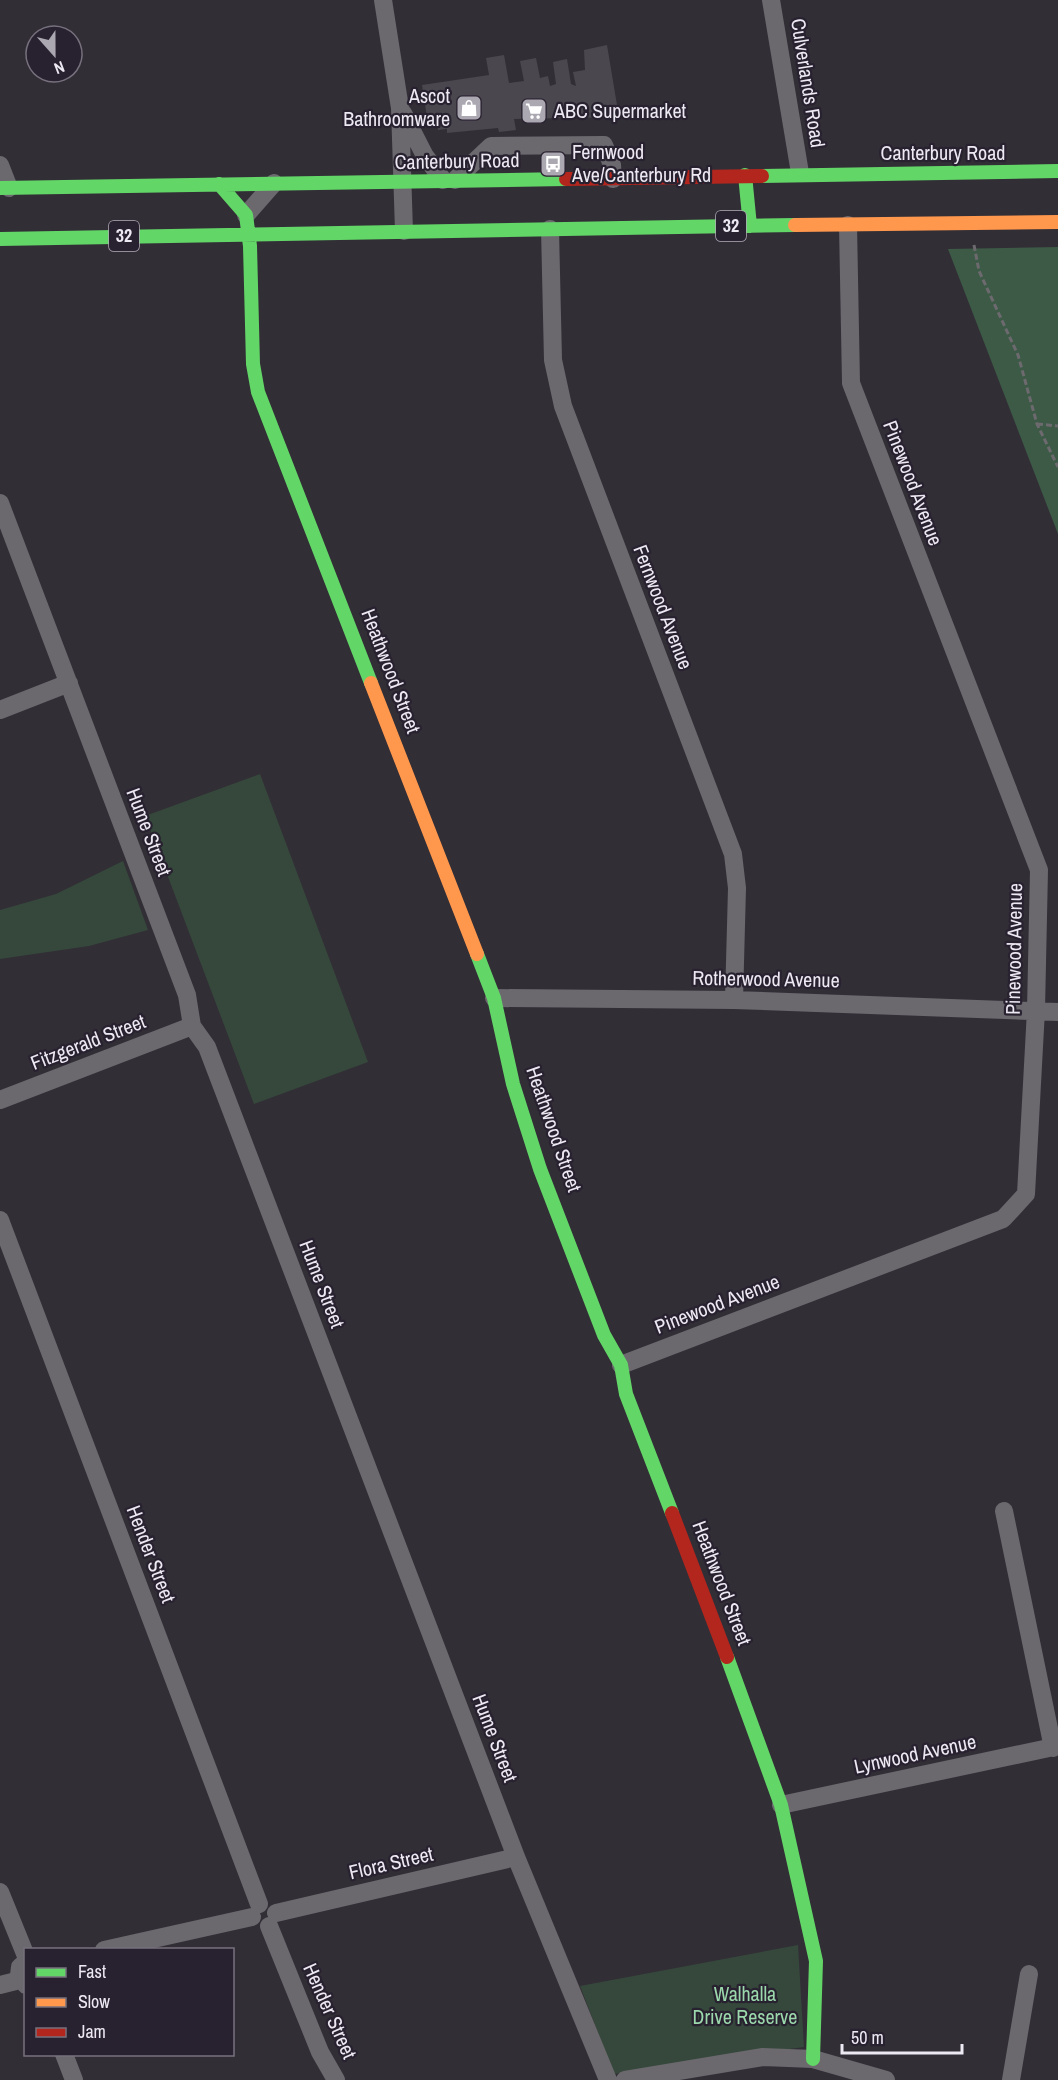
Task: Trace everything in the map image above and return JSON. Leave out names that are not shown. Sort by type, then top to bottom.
[{"type":"main road","name":"Canterbury Road","points":[[4,188],[800,173],[1058,171]]},
{"type":"main road","points":[[745,175],[746,200],[751,213],[750,226]]},
{"type":"main road","points":[[219,184],[246,215]]},
{"type":"main road","name":"Heathwood Street","points":[[246,215],[249,233],[253,364],[258,392],[494,998],[499,1034],[525,1124],[604,1335],[621,1365],[626,1394],[761,1745],[781,1805],[816,1961],[813,2059]]},
{"type":"main road","name":"32","points":[[0,239],[249,233],[1058,222]]},
{"type":"street","points":[[383,0],[400,108],[404,231]]},
{"type":"street","name":"Culverlands Road","points":[[771,0],[800,173]]},
{"type":"street","points":[[400,108],[425,156],[449,180],[491,146],[604,145],[612,165],[613,178]]},
{"type":"street","points":[[0,165],[4,188]]},
{"type":"street","points":[[246,215],[274,183]]},
{"type":"street","name":"Pinewood Avenue","points":[[621,1365],[1003,1219],[1026,1194],[1036,1010],[1039,870],[851,383],[848,225]]},
{"type":"street","name":"Fernwood Avenue","points":[[550,230],[553,360],[563,406],[733,854],[737,888],[734,1000]]},
{"type":"street","name":"Hume Street","points":[[0,503],[187,995],[192,1026],[207,1047],[516,1857],[608,2080]]},
{"type":"street","points":[[0,710],[69,683]]},
{"type":"street","name":"Rotherwood Avenue","points":[[494,998],[734,1000],[1058,1012]]},
{"type":"street","name":"Fitzgerald Street","points":[[0,1100],[192,1026]]},
{"type":"street","name":"Hender Street","points":[[0,1220],[256,1910]]},
{"type":"street","points":[[1004,1511],[1055,1747]]},
{"type":"street","name":"Lynwood Avenue","points":[[781,1805],[1055,1747]]},
{"type":"street","name":"Flora Street","points":[[272,1919],[516,1857]]},
{"type":"street","points":[[0,1892],[24,1951]]},
{"type":"street","points":[[112,1948],[256,1910],[258,1925],[272,1919]]},
{"type":"street","name":"Hender Street","points":[[272,1919],[320,2052],[336,2080]]},
{"type":"street","points":[[0,1985],[23,1982],[19,1971],[24,1965]]},
{"type":"street","points":[[1011,2080],[1029,1974]]},
{"type":"street","points":[[64,2056],[74,2080]]},
{"type":"street","points":[[625,2080],[717,2073],[763,2057],[813,2059],[886,2080]]},
{"type":"path","points":[[974,243],[979,271],[1018,354],[1037,424],[1058,467]]},
{"type":"path","points":[[1037,424],[1058,426]]},
{"type":"green space","points":[[1058,247],[1058,534],[948,249]]},
{"type":"green space","points":[[260,774],[368,1062],[254,1104],[145,816]]},
{"type":"green space","points":[[123,861],[148,930],[89,946],[0,959],[0,910],[56,894]]},
{"type":"green space","name":"Walhalla Drive Reserve","points":[[798,1945],[804,2047],[614,2074],[580,1986]]},
{"type":"building","points":[[607,45],[619,117],[514,119],[516,130],[499,132],[498,128],[447,133],[447,129],[438,130],[437,122],[428,124],[422,85],[489,75],[486,58],[504,55],[509,83],[524,81],[520,61],[536,58],[540,78],[548,76],[550,86],[556,84],[553,62],[567,59],[571,84],[576,86],[573,72],[585,70],[584,50]]},
{"type":"traffic: fast","points":[[762,176],[1058,171]]},
{"type":"traffic: fast","points":[[745,175],[750,226]]},
{"type":"traffic: fast","points":[[0,188],[566,179]]},
{"type":"traffic: fast","points":[[219,184],[246,215],[250,246],[253,364],[258,392],[371,683]]},
{"type":"traffic: fast","points":[[0,239],[795,225]]},
{"type":"traffic: fast","points":[[477,954],[494,998],[513,1084],[540,1169],[604,1335],[621,1365],[626,1394],[672,1513]]},
{"type":"traffic: fast","points":[[727,1657],[781,1805],[816,1961],[813,2059]]},
{"type":"traffic: slow","points":[[795,225],[1058,222]]},
{"type":"traffic: slow","points":[[371,683],[477,954]]},
{"type":"traffic: jam","points":[[566,179],[762,176]]},
{"type":"traffic: jam","points":[[672,1513],[727,1657]]},
{"type":"place","name":"Ascot Bathroomware","points":[[469,108]]},
{"type":"place","name":"ABC Supermarket","points":[[534,111]]},
{"type":"place","name":"Fernwood Ave/Canterbury Rd","points":[[553,164]]}]
